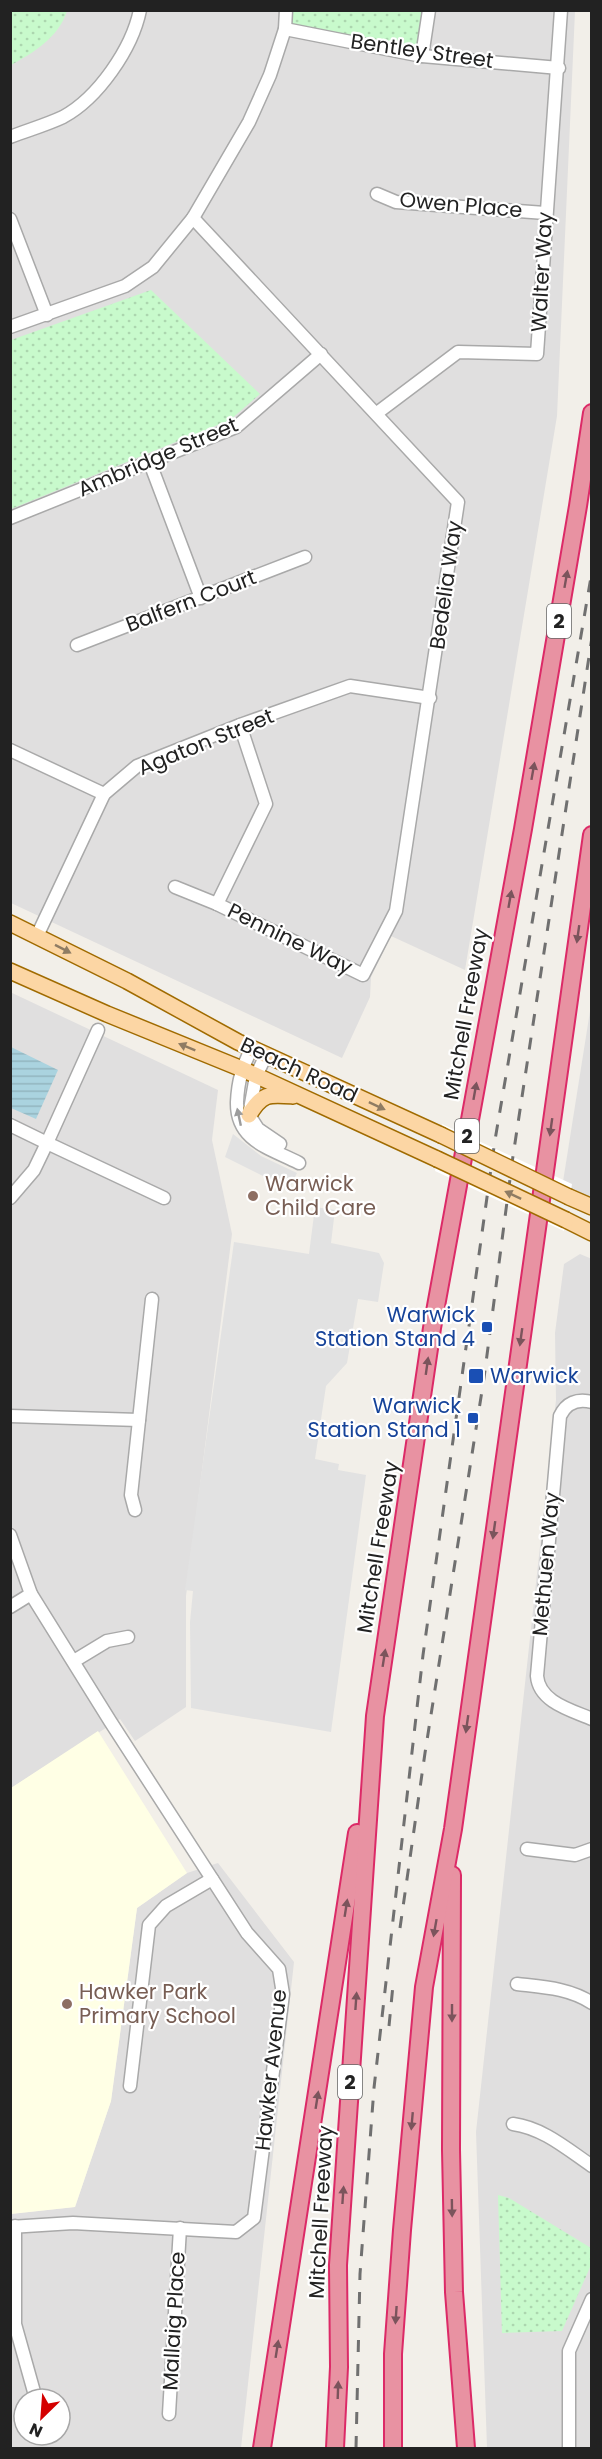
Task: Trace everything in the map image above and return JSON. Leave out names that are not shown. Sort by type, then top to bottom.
[{"type":"highway","name":"Mitchell Freeway","points":[[335,2448],[339,2367],[338,2265],[375,1716],[432,1328],[523,829],[578,506],[591,413]]},
{"type":"highway","points":[[393,2448],[393,2354],[423,1999],[453,1829],[591,835]]},
{"type":"highway","points":[[262,2448],[375,1716]]},
{"type":"highway","points":[[453,1829],[451,2162],[454,2292],[466,2448]]},
{"type":"main road","name":"Beach Road","points":[[10,923],[127,981],[259,1052],[591,1207]]},
{"type":"main road","name":"Beach Road","points":[[10,970],[107,1014],[302,1096],[591,1233]]},
{"type":"main road","points":[[249,1115],[257,1102],[267,1095],[302,1096]]},
{"type":"street","points":[[10,137],[64,116],[102,85],[122,56],[137,23],[140,10]]},
{"type":"street","points":[[10,327],[125,286],[153,267],[193,218],[249,122],[270,75],[285,29],[286,10]]},
{"type":"street","points":[[422,56],[429,10]]},
{"type":"street","name":"Walter Way","points":[[377,413],[458,352],[537,354],[545,213],[559,68],[561,10]]},
{"type":"street","name":"Bentley Street","points":[[285,29],[422,56],[559,68]]},
{"type":"street","name":"Owen Place","points":[[377,194],[396,202],[545,213]]},
{"type":"street","name":"Bedelia Way","points":[[193,218],[458,502],[396,910],[363,975]]},
{"type":"street","points":[[10,219],[47,315]]},
{"type":"street","name":"Ambridge Street","points":[[10,518],[236,427],[321,354]]},
{"type":"street","points":[[150,463],[201,598]]},
{"type":"street","name":"Balfern Court","points":[[77,645],[304,557]]},
{"type":"street","name":"Agaton Street","points":[[38,936],[104,794],[137,766],[240,725],[350,686],[430,698]]},
{"type":"street","name":"Pennine Way","points":[[216,904],[266,804],[240,725]]},
{"type":"street","points":[[10,750],[104,794]]},
{"type":"street","name":"Pennine Way","points":[[175,887],[216,904],[363,975]]},
{"type":"street","points":[[10,1198],[34,1170],[98,1030]]},
{"type":"street","points":[[259,1052],[242,1069],[237,1086],[239,1124],[260,1144],[299,1163]]},
{"type":"street","points":[[259,1052],[249,1115],[258,1130],[280,1144]]},
{"type":"street","points":[[10,1125],[164,1198]]},
{"type":"street","points":[[135,1510],[130,1495],[152,1299]]},
{"type":"street","name":"Methuen Way","points":[[591,1402],[583,1400],[571,1402],[560,1416],[537,1676],[539,1688],[547,1698],[591,1719]]},
{"type":"street","points":[[10,1416],[139,1420]]},
{"type":"street","name":"Hawker Avenue","points":[[10,1535],[31,1594],[247,1933],[279,1969],[283,1994],[254,2218],[236,2232],[73,2223],[13,2226]]},
{"type":"street","points":[[10,1607],[31,1594]]},
{"type":"street","points":[[74,1661],[107,1641],[128,1637]]},
{"type":"street","points":[[527,1850],[575,1855],[591,1849]]},
{"type":"street","points":[[130,2086],[149,1925],[166,1906],[212,1879]]},
{"type":"street","points":[[517,1984],[574,1993],[591,2002]]},
{"type":"street","points":[[513,2124],[527,2126],[542,2133],[591,2166]]},
{"type":"street","points":[[13,2226],[15,2324],[33,2387]]},
{"type":"street","name":"Mallaig Place","points":[[169,2414],[180,2228]]},
{"type":"street","points":[[568,2448],[569,2351],[587,2324],[591,2299]]},
{"type":"shaded area","points":[[10,11],[575,11],[557,416],[465,970],[391,936],[371,977],[370,997],[342,1058],[11,903]]},
{"type":"shaded area","points":[[10,992],[218,1090],[212,1140],[232,1234],[186,1596],[186,1707],[135,1741],[120,1719],[11,1788]]},
{"type":"shaded area","points":[[591,1005],[591,1201],[562,1188]]},
{"type":"shaded area","points":[[233,1134],[261,1156],[297,1173],[289,1189],[225,1157]]},
{"type":"shaded area","points":[[315,1207],[335,1210],[331,1243],[379,1253],[384,1263],[378,1302],[358,1299],[347,1363],[326,1386],[315,1459],[339,1464],[338,1470],[366,1475],[331,1732],[191,1708],[190,1622],[193,1591],[185,1590],[234,1242],[309,1254]]},
{"type":"shaded area","points":[[580,1254],[592,1259],[591,2448],[487,2448],[476,2132],[556,1400],[555,1333],[564,1264]]},
{"type":"shaded area","name":"Hawker Park Primary School","points":[[98,1731],[187,1873],[137,1908],[111,2101],[75,2207],[11,2214],[11,1788]]},
{"type":"shaded area","points":[[218,1863],[294,1962],[241,2448],[11,2448],[10,2214],[75,2207],[111,2101],[137,1908],[187,1873]]},
{"type":"green space","points":[[11,10],[67,11],[52,36],[11,65]]},
{"type":"green space","points":[[285,11],[429,11],[422,56],[285,29]]},
{"type":"green space","points":[[151,290],[260,394],[230,420],[11,509],[11,340]]},
{"type":"green space","points":[[498,2195],[509,2198],[591,2248],[591,2265],[562,2331],[502,2333]]},
{"type":"water","points":[[11,1047],[58,1070],[36,1119],[11,1108]]},
{"type":"pier","points":[[442,1124],[572,1184],[569,1203],[440,1143]]},
{"type":"pier","points":[[438,1152],[567,1214],[564,1231],[435,1171]]},
{"type":"railway","points":[[356,2448],[360,2274],[374,2088],[423,1655],[495,1140],[592,571]]},
{"type":"railway","points":[[400,1928],[484,1378],[513,1156],[592,637]]},
{"type":"railway","points":[[389,2026],[393,1985]]},
{"type":"place","name":"Warwick Child Care","points":[[253,1196]]},
{"type":"place","name":"Warwick Station Stand 4","points":[[487,1327]]},
{"type":"place","name":"Warwick","points":[[476,1376]]},
{"type":"place","name":"Warwick Station Stand 1","points":[[473,1418]]},
{"type":"place","name":"Hawker Park Primary School","points":[[67,2004]]}]
